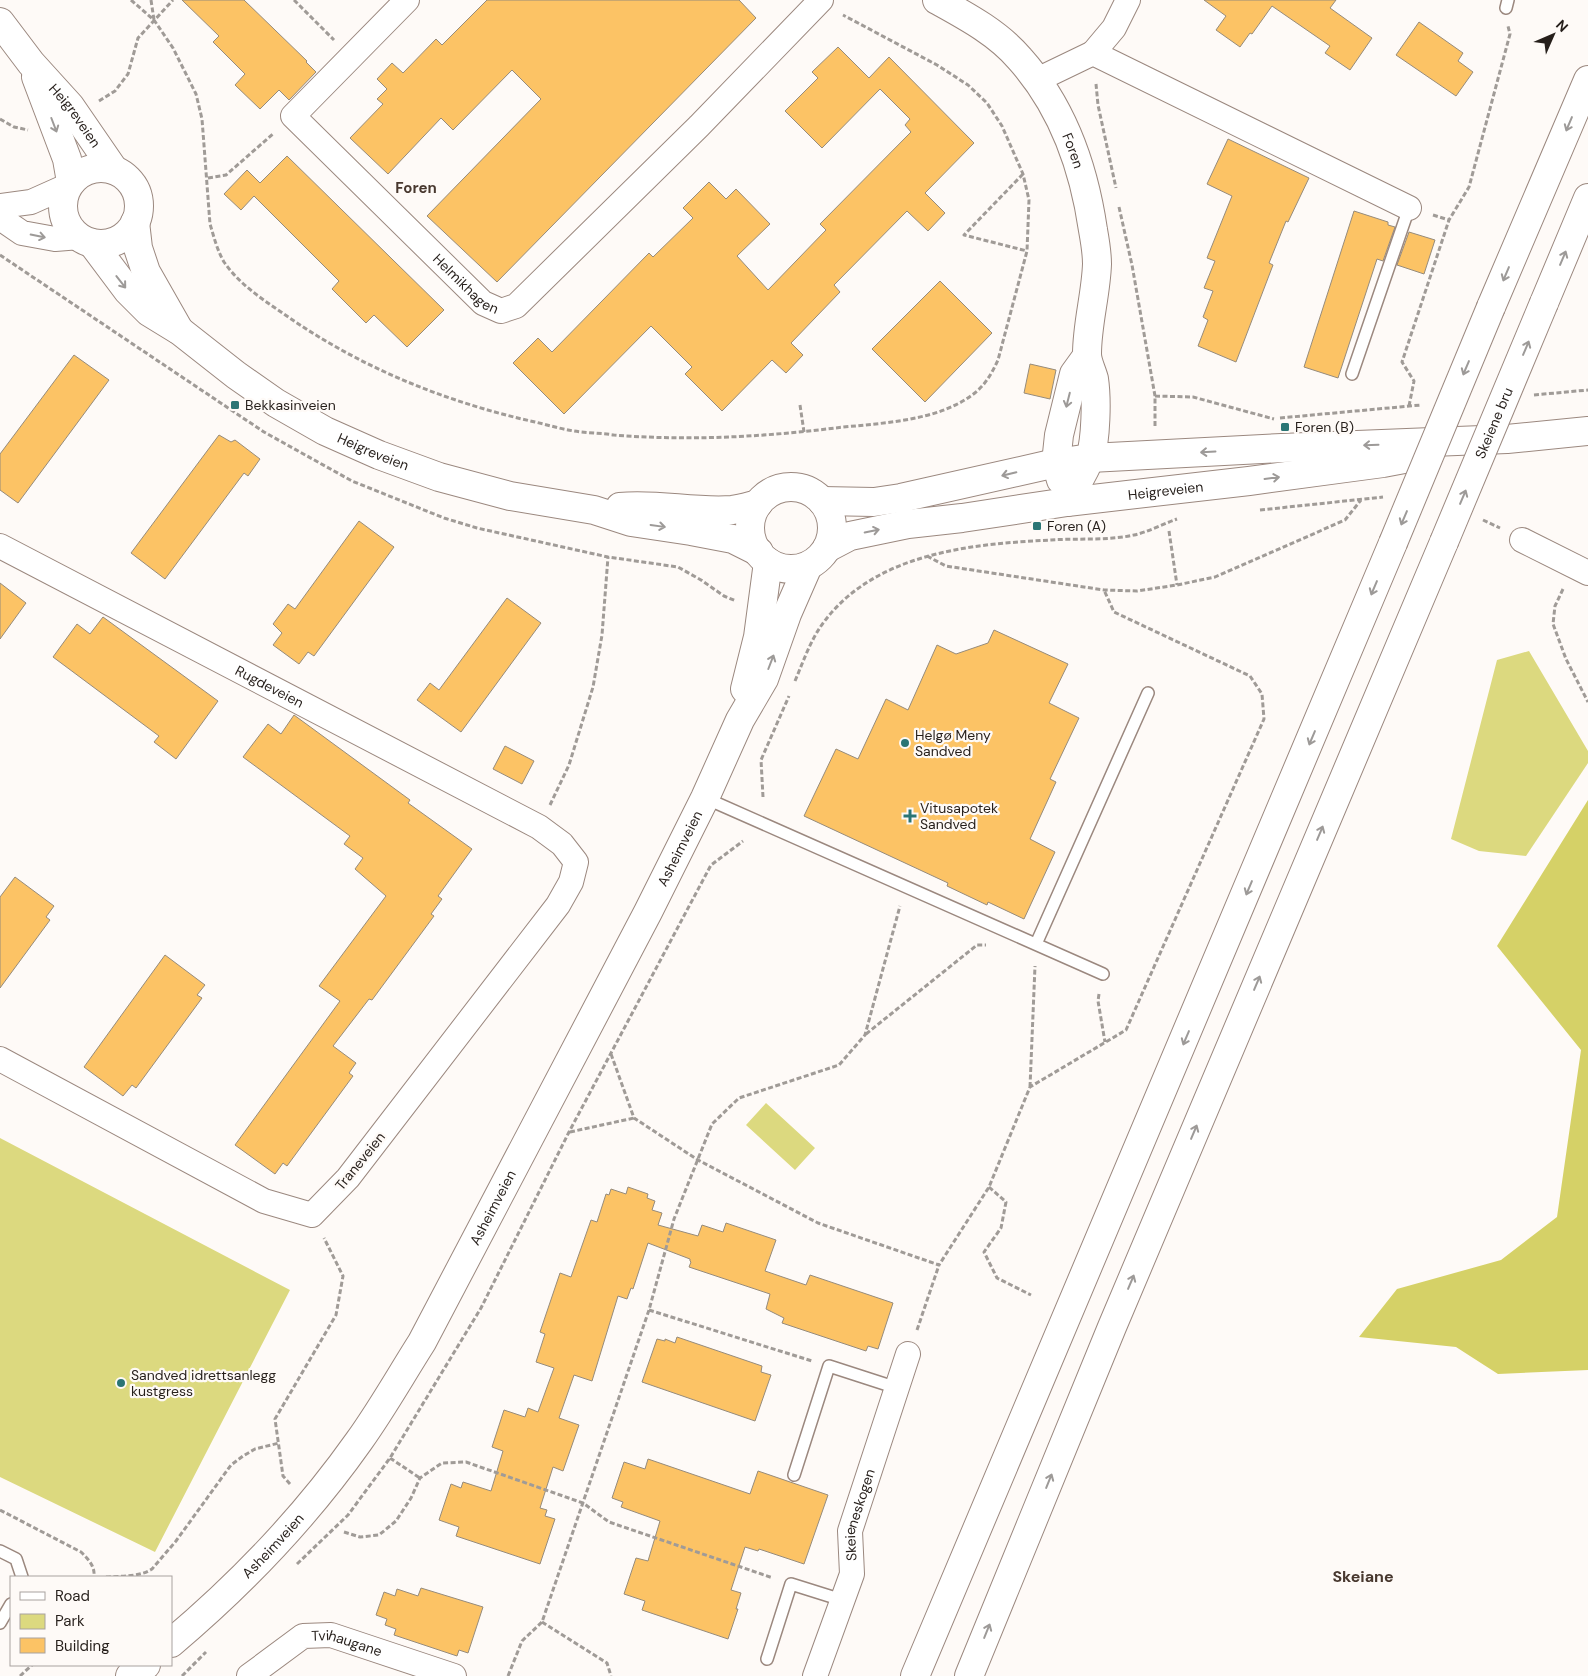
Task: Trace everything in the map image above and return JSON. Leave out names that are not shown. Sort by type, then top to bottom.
[{"type":"main road","name":"Foren","points":[[937,0],[998,38],[1019,58],[1037,80],[1053,105],[1067,134],[1089,203],[1097,263],[1086,356],[1094,379],[1095,430],[1090,458],[1067,502]]},
{"type":"main road","name":"Heigreveien","points":[[0,22],[31,64],[70,106],[114,170],[131,182],[139,202],[135,222],[138,248],[146,272],[180,331]]},
{"type":"main road","name":"Heigreveien","points":[[31,64],[68,159],[70,183],[63,203],[67,223],[86,240],[149,312],[180,331],[228,369],[276,403],[325,431],[379,455],[439,477],[510,496],[594,510],[631,522],[733,539],[763,557]]},
{"type":"main road","points":[[915,1676],[1588,80]]},
{"type":"main road","name":"Heigreveien","points":[[70,183],[80,174],[91,169],[103,168],[114,170]]},
{"type":"main road","name":"Skeiene bru","points":[[969,1676],[1112,1327],[1588,198]]},
{"type":"main road","points":[[86,240],[102,244],[112,242],[122,238],[130,231],[135,222]]},
{"type":"main road","name":"Foren","points":[[1067,502],[1056,463],[1059,435],[1074,374],[1086,356]]},
{"type":"main road","name":"Heigreveien","points":[[822,501],[874,502],[902,498],[1056,463],[1090,458],[1507,439],[1588,431]]},
{"type":"main road","name":"Heigreveien","points":[[817,557],[850,536],[873,531],[1067,502],[1383,463],[1507,439]]},
{"type":"main road","points":[[789,487],[807,490],[822,501],[829,512],[832,536],[817,557],[794,569],[781,568],[763,557],[752,540],[750,526],[758,504],[767,495],[789,487]]},
{"type":"main road","name":"Heigreveien","points":[[594,510],[639,505],[732,510],[758,504]]},
{"type":"main road","name":"Asheimveien","points":[[740,720],[747,675],[758,637],[763,557]]},
{"type":"main road","name":"Asheimveien","points":[[172,1642],[240,1581],[320,1492],[359,1441],[422,1342],[648,912],[705,798],[740,720],[764,679],[787,614],[817,557]]},
{"type":"main road","points":[[130,1676],[145,1666]]},
{"type":"street","points":[[293,116],[407,0]]},
{"type":"street","points":[[1037,80],[1093,53],[1114,28],[1128,0]]},
{"type":"street","name":"Helmikhagen","points":[[293,116],[483,303],[500,311],[516,306],[706,119],[820,1]]},
{"type":"street","points":[[1093,53],[1409,208]]},
{"type":"street","points":[[0,206],[31,202],[70,183]]},
{"type":"street","points":[[0,218],[22,233],[55,239],[86,240]]},
{"type":"street","points":[[1522,540],[1582,570]]},
{"type":"street","name":"Rugdeveien","points":[[0,546],[539,827]]},
{"type":"street","name":"Traneveien","points":[[312,1215],[348,1178],[558,905],[571,882],[576,862],[562,844],[539,827]]},
{"type":"street","points":[[0,1059],[264,1201],[312,1215]]},
{"type":"street","name":"Skeieneskogen","points":[[815,1676],[852,1574],[850,1532],[908,1354]]},
{"type":"street","name":"Tvihaugane","points":[[249,1676],[303,1636],[331,1635],[454,1676]]},
{"type":"lane","points":[[1352,374],[1402,223],[1409,208]]},
{"type":"lane","points":[[1036,944],[1148,693]]},
{"type":"lane","points":[[705,798],[1103,974]]},
{"type":"lane","points":[[794,1475],[829,1366],[897,1388]]},
{"type":"lane","points":[[0,1551],[16,1559],[22,1576]]},
{"type":"lane","points":[[767,1659],[791,1584],[842,1600]]},
{"type":"lane","points":[[0,1623],[10,1606]]},
{"type":"path","points":[[131,0],[154,20],[173,48],[196,94],[202,119],[208,178],[210,224],[214,241],[224,261],[237,278],[254,293],[313,335],[371,367],[442,395],[494,413],[574,431],[654,438],[727,437],[804,432],[904,420],[936,413],[972,395],[990,375],[998,360],[1027,251],[1030,200],[1023,174],[1002,126],[987,103],[968,85],[937,65],[820,1]]},
{"type":"path","points":[[152,0],[154,20]]},
{"type":"path","points":[[96,103],[115,92],[128,74],[138,38],[173,0]]},
{"type":"path","points":[[294,0],[351,57]]},
{"type":"path","points":[[1409,406],[1414,381],[1402,362],[1449,220],[1469,186],[1510,34],[1507,4]]},
{"type":"path","points":[[1093,53],[1098,105],[1116,190]]},
{"type":"path","points":[[208,178],[226,175],[293,116]]},
{"type":"path","points":[[0,119],[14,127],[30,130]]},
{"type":"path","points":[[1023,174],[964,235],[1027,251]]},
{"type":"path","points":[[1118,199],[1132,265],[1155,396],[1155,430]]},
{"type":"path","points":[[1528,396],[1588,390]]},
{"type":"path","points":[[1155,396],[1193,397],[1272,419],[1429,404]]},
{"type":"path","points":[[800,405],[804,432]]},
{"type":"path","points":[[1255,510],[1386,497]]},
{"type":"path","points":[[926,556],[946,566],[1104,590],[1137,592],[1177,586],[1215,577],[1345,520],[1361,499]]},
{"type":"path","points":[[1477,518],[1494,524],[1522,540]]},
{"type":"path","points":[[763,797],[761,760],[807,653],[821,626],[838,607],[867,583],[894,568],[926,556],[988,545],[1135,535],[1177,519]]},
{"type":"path","points":[[1169,531],[1177,586]]},
{"type":"path","points":[[539,827],[569,765],[593,687],[602,635],[608,557]]},
{"type":"path","points":[[1582,570],[1564,586],[1555,606],[1553,624],[1566,659],[1588,702]]},
{"type":"path","points":[[1030,1087],[1126,1030],[1264,719],[1262,694],[1250,676],[1114,612],[1104,590]]},
{"type":"path","points":[[866,1035],[906,886]]},
{"type":"path","points":[[908,1354],[939,1265],[988,1187],[1030,1087],[1036,944]]},
{"type":"path","points":[[508,1676],[522,1641],[542,1622],[649,1310],[674,1219],[712,1124],[739,1098],[839,1065],[866,1035],[977,945],[987,945]]},
{"type":"path","points":[[1103,974],[1098,1001],[1105,1042]]},
{"type":"path","points":[[611,1054],[634,1118],[698,1160],[818,1222],[939,1265]]},
{"type":"path","points":[[569,1132],[634,1118]]},
{"type":"path","points":[[988,1187],[1006,1202],[1002,1228],[984,1252],[997,1278],[1031,1295]]},
{"type":"path","points":[[293,1487],[283,1476],[275,1420],[336,1315],[343,1276],[312,1215]]},
{"type":"path","points":[[649,1310],[829,1366]]},
{"type":"path","points":[[120,1576],[148,1572],[152,1569],[176,1542],[231,1465],[255,1449],[279,1443]]},
{"type":"path","points":[[390,1458],[420,1478]]},
{"type":"path","points":[[344,1532],[360,1537],[379,1535],[396,1521],[411,1498],[420,1478],[442,1463],[466,1462],[583,1503],[609,1522],[791,1584]]},
{"type":"path","points":[[0,1510],[81,1552],[91,1562],[94,1576]]},
{"type":"path","points":[[542,1622],[607,1664],[611,1676]]},
{"type":"path","points":[[20,1676],[31,1666]]},
{"type":"green space","points":[[1529,651],[1588,751],[1588,763],[1526,856],[1479,851],[1451,839],[1497,660]]},
{"type":"green space","points":[[766,1103],[815,1148],[795,1170],[746,1125]]},
{"type":"green space","name":"Sandved idrettsanlegg kustgress","points":[[0,1138],[290,1290],[155,1552],[0,1477]]},
{"type":"shaded area","points":[[1588,800],[1588,1370],[1498,1374],[1456,1347],[1359,1337],[1397,1289],[1501,1260],[1557,1217],[1581,1050],[1497,946]]},
{"type":"building","points":[[182,0],[244,0],[316,72],[289,100],[279,90],[260,109],[235,85],[245,74],[213,42],[219,36]]},
{"type":"building","points":[[487,0],[739,0],[756,18],[497,282],[427,216],[541,99],[512,70],[453,130],[441,118],[388,174],[350,138],[383,104],[377,99],[387,89],[377,79],[392,63],[403,73],[436,39],[442,45]]},
{"type":"building","points":[[1204,0],[1336,0],[1330,8],[1372,38],[1350,70],[1325,53],[1330,46],[1272,6],[1240,47],[1216,30],[1226,16]]},
{"type":"building","points":[[1419,22],[1463,53],[1458,61],[1473,72],[1456,96],[1396,55]]},
{"type":"building","points":[[838,47],[869,78],[889,57],[974,143],[925,193],[945,213],[928,231],[907,211],[834,285],[840,292],[791,343],[803,355],[786,373],[772,360],[722,411],[685,374],[692,367],[651,326],[564,414],[513,363],[538,338],[552,352],[649,253],[653,257],[693,218],[683,208],[709,182],[726,199],[736,189],[770,224],[737,256],[768,290],[826,230],[820,224],[911,132],[905,125],[910,119],[880,89],[822,148],[785,111],[818,78],[812,72]]},
{"type":"building","points":[[1228,139],[1309,178],[1288,222],[1286,221],[1269,263],[1273,265],[1236,362],[1198,346],[1208,320],[1203,317],[1213,291],[1204,288],[1215,261],[1207,258],[1232,196],[1207,184]]},
{"type":"building","points":[[287,156],[444,310],[407,347],[374,315],[366,323],[332,289],[339,281],[254,196],[241,210],[224,194],[247,170],[260,183]]},
{"type":"building","points":[[1354,211],[1388,222],[1388,225],[1395,227],[1383,261],[1377,259],[1338,378],[1304,367]]},
{"type":"building","points":[[1409,232],[1435,240],[1424,274],[1397,265]]},
{"type":"building","points":[[940,281],[992,333],[925,402],[872,349]]},
{"type":"building","points":[[74,355],[109,380],[18,503],[0,490],[0,454]]},
{"type":"building","points":[[1030,364],[1056,370],[1050,399],[1024,393]]},
{"type":"building","points":[[219,435],[231,442],[235,440],[260,459],[248,476],[244,473],[165,579],[131,553]]},
{"type":"building","points":[[359,521],[394,547],[314,656],[308,652],[299,664],[273,645],[282,633],[273,624],[288,604],[295,609]]},
{"type":"building","points":[[0,583],[26,603],[0,639]]},
{"type":"building","points":[[507,598],[541,623],[461,732],[417,700],[430,683],[439,690]]},
{"type":"building","points":[[103,617],[218,701],[176,759],[154,742],[159,736],[53,657],[77,624],[90,634]]},
{"type":"building","points":[[994,630],[1068,664],[1049,703],[1079,718],[1050,779],[1056,782],[1030,839],[1055,852],[1024,919],[988,902],[987,905],[947,886],[948,883],[804,816],[836,749],[858,759],[886,699],[908,710],[937,645],[956,654],[988,643]]},
{"type":"building","points":[[294,715],[410,800],[408,803],[472,849],[438,896],[442,899],[431,914],[434,916],[372,1000],[369,999],[333,1046],[356,1063],[349,1073],[353,1076],[287,1166],[283,1163],[275,1174],[235,1145],[340,1001],[319,986],[386,896],[355,869],[363,858],[344,844],[350,836],[243,757],[268,724],[281,734]]},
{"type":"building","points":[[505,746],[534,761],[522,784],[493,769]]},
{"type":"building","points":[[15,877],[54,906],[46,917],[50,920],[0,988],[0,897]]},
{"type":"building","points":[[165,955],[205,985],[197,995],[202,998],[136,1088],[132,1085],[123,1096],[84,1067]]},
{"type":"building","points":[[628,1187],[648,1194],[647,1198],[655,1201],[652,1210],[662,1213],[658,1225],[698,1236],[702,1225],[723,1232],[726,1223],[776,1240],[765,1271],[806,1285],[810,1275],[893,1303],[878,1349],[868,1346],[866,1351],[782,1323],[784,1318],[766,1309],[770,1294],[689,1267],[690,1259],[648,1243],[633,1289],[631,1288],[627,1299],[618,1296],[592,1381],[574,1375],[559,1418],[579,1425],[563,1471],[553,1467],[540,1508],[547,1510],[545,1516],[555,1519],[540,1564],[456,1536],[459,1527],[439,1520],[451,1484],[461,1488],[463,1482],[491,1491],[503,1451],[492,1447],[504,1410],[525,1417],[528,1408],[538,1412],[554,1368],[536,1362],[545,1334],[540,1332],[560,1273],[571,1277],[591,1220],[597,1222],[606,1194],[609,1195],[611,1189],[626,1194]]},
{"type":"building","points":[[677,1337],[762,1366],[761,1372],[771,1375],[755,1421],[642,1382],[657,1339],[665,1341],[665,1339],[675,1343]]},
{"type":"building","points":[[648,1459],[750,1494],[758,1471],[828,1495],[804,1564],[759,1549],[758,1551],[745,1547],[731,1590],[741,1593],[728,1639],[642,1610],[645,1601],[624,1594],[636,1558],[648,1561],[660,1521],[621,1507],[623,1502],[612,1498],[624,1462],[645,1469]]},
{"type":"building","points":[[421,1588],[483,1607],[468,1653],[459,1650],[457,1656],[394,1635],[396,1629],[385,1625],[387,1619],[376,1615],[384,1592],[395,1596],[397,1589],[418,1596]]},
{"type":"place","name":"Bekkasinveien","points":[[235,405]]},
{"type":"place","name":"Foren (B)","points":[[1285,427]]},
{"type":"place","name":"Foren (A)","points":[[1037,526]]},
{"type":"place","name":"Helgø Meny Sandved","points":[[905,743]]},
{"type":"place","name":"Vitusapotek Sandved","points":[[910,816]]},
{"type":"place","name":"Sandved idrettsanlegg kustgress","points":[[121,1383]]},
{"type":"district","name":"Foren","points":[[416,188]]},
{"type":"district","name":"Skeiane","points":[[1363,1576]]}]
